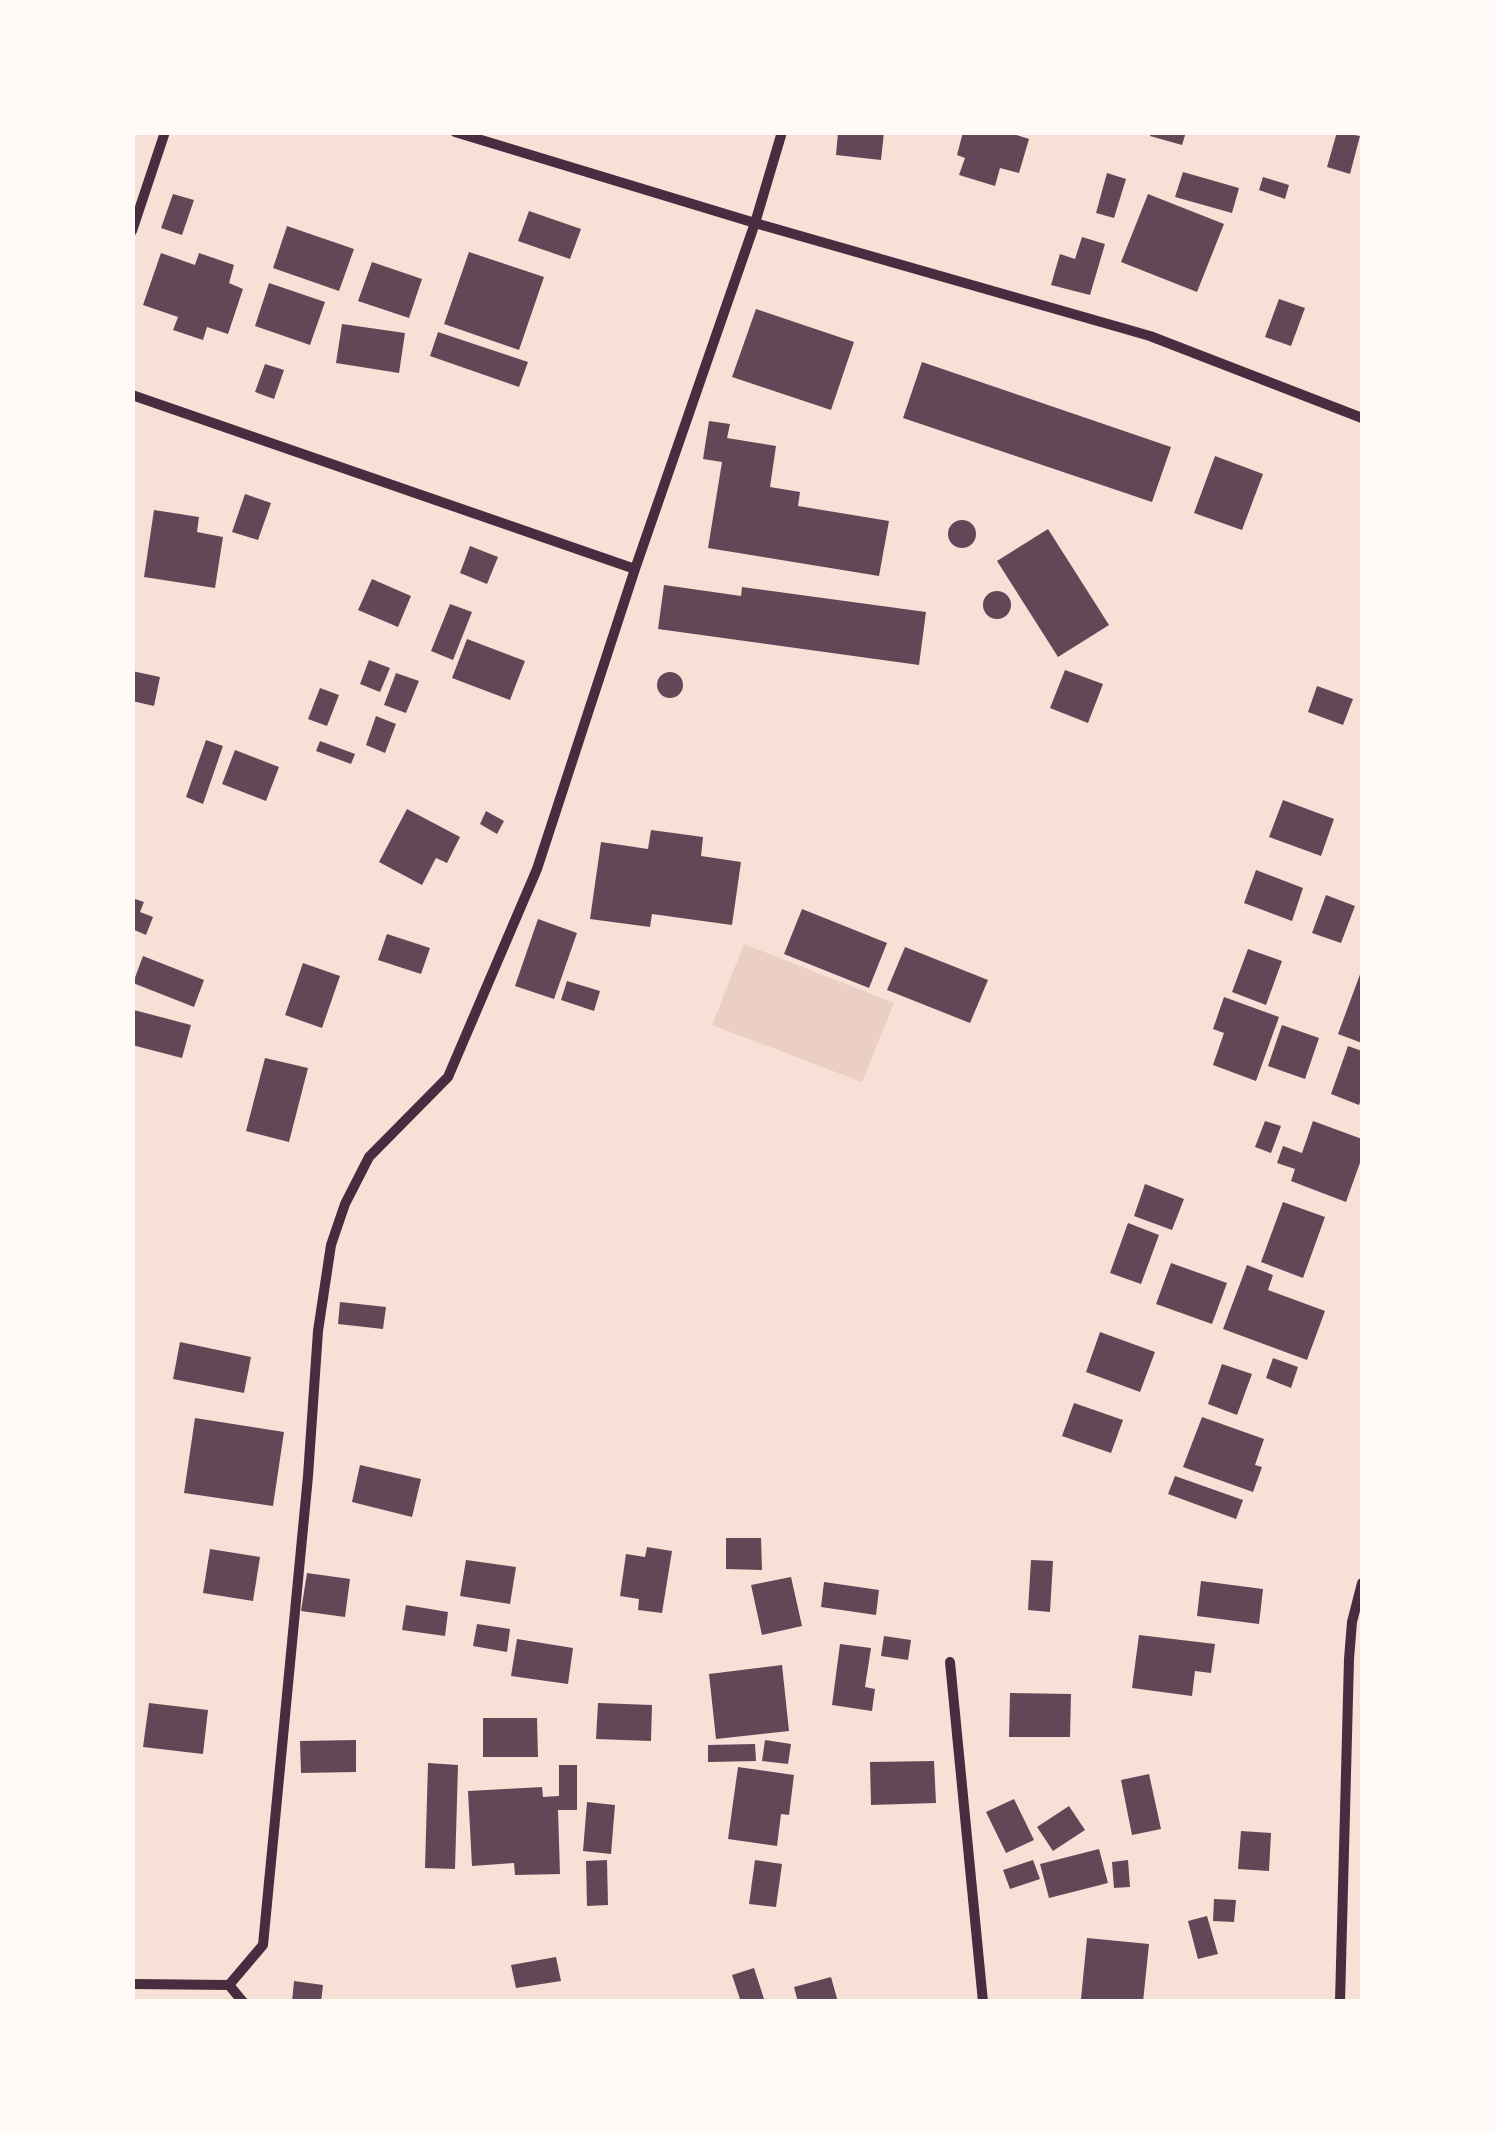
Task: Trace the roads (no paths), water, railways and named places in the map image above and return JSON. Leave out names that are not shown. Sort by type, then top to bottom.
[{"type":"street","points":[[132,232],[165,132]]},
{"type":"street","points":[[455,132],[1150,336],[1362,418]]},
{"type":"street","points":[[132,1984],[229,1985],[264,1945],[318,1331],[332,1244],[369,1157],[448,1077],[537,868],[635,569],[756,223],[782,132]]},
{"type":"street","points":[[132,395],[635,569]]},
{"type":"street","points":[[1340,2002],[1348,1658],[1362,1583]]},
{"type":"street","points":[[950,1662],[983,2002]]},
{"type":"street","points":[[229,1985],[243,2002]]}]
